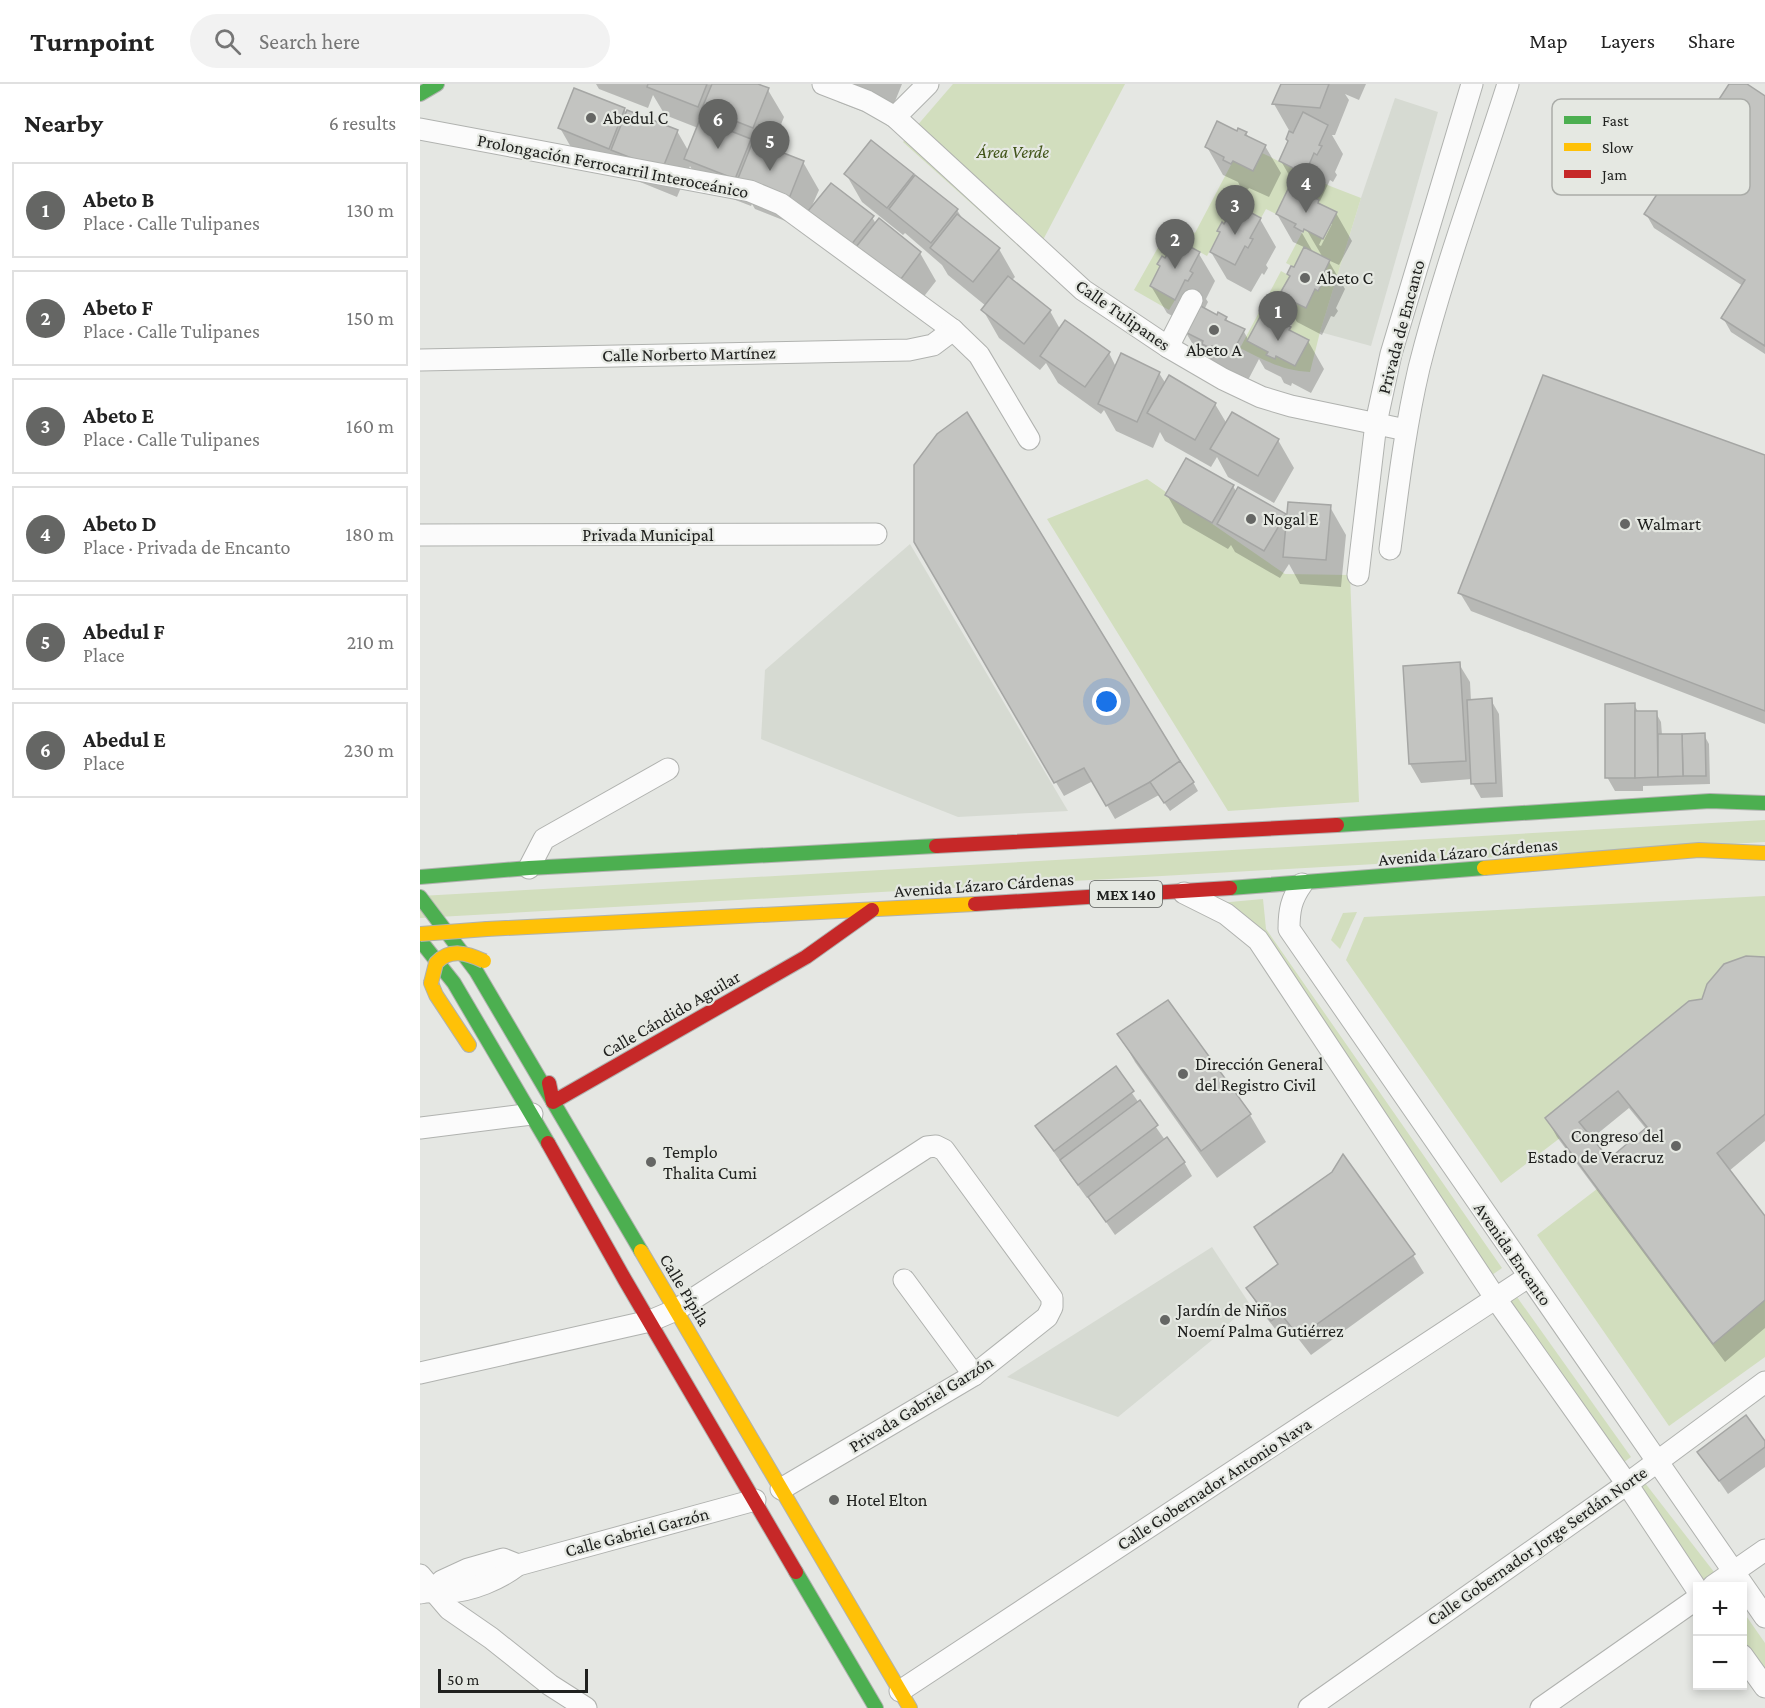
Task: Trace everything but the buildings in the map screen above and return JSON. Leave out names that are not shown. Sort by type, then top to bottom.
[{"type":"main road","points":[[420,94],[437,84]]},
{"type":"main road","name":"Avenida Lázaro Cárdenas","points":[[420,877],[529,868],[1359,824],[1710,801],[1765,803]]},
{"type":"main road","name":"Avenida Lázaro Cárdenas","points":[[420,934],[487,929],[804,918],[872,910],[1302,884],[1699,850],[1765,853]]},
{"type":"main road","name":"Calle Pípila","points":[[420,897],[476,971],[905,1700]]},
{"type":"main road","name":"Calle Cándido Aguilar","points":[[553,1102],[872,910]]},
{"type":"main road","points":[[420,939],[454,983],[532,1114],[755,1500],[870,1707]]},
{"type":"main road","points":[[475,1054],[436,995],[431,983],[431,974],[435,964],[441,958],[457,952],[471,954],[484,961],[495,975]]},
{"type":"main road","points":[[506,995],[546,1068],[553,1102]]},
{"type":"main road","points":[[497,1083],[532,1114]]},
{"type":"street","name":"Calle Tulipanes","points":[[823,84],[867,101],[895,117],[1083,290],[1168,347],[1223,379],[1261,396],[1291,406],[1406,430]]},
{"type":"street","points":[[895,117],[928,84]]},
{"type":"street","name":"Privada de Encanto","points":[[1358,575],[1376,423],[1391,354],[1472,84]]},
{"type":"street","name":"Privada de Encanto","points":[[1390,549],[1406,430],[1420,367],[1508,84]]},
{"type":"street","name":"Prolongación Ferrocarril Interoceánico","points":[[420,129],[750,191],[781,204],[953,330],[979,355],[1029,439]]},
{"type":"street","points":[[1168,347],[1192,300]]},
{"type":"street","name":"Calle Norberto Martínez","points":[[420,360],[909,350],[933,345],[953,330]]},
{"type":"street","name":"Privada Municipal","points":[[420,535],[876,534]]},
{"type":"street","points":[[529,868],[544,839],[668,769]]},
{"type":"street","name":"Avenida Encanto","points":[[1302,884],[1294,895],[1289,909],[1289,929],[1765,1617]]},
{"type":"street","name":"Avenida Encanto","points":[[1178,890],[1226,914],[1258,940],[1496,1299],[1627,1484],[1693,1583]]},
{"type":"street","points":[[420,1128],[532,1114]]},
{"type":"street","name":"Privada Gabriel Garzón","points":[[676,1310],[927,1147],[936,1146],[944,1149],[1052,1298],[1052,1307],[1047,1317],[974,1375],[781,1490]]},
{"type":"street","name":"Calle Gobernador Antonio Nava","points":[[905,1700],[1528,1277]]},
{"type":"street","points":[[904,1280],[974,1375]]},
{"type":"street","points":[[420,1373],[650,1321],[676,1310]]},
{"type":"street","name":"Calle Gobernador Jorge Serdán Norte","points":[[1309,1708],[1627,1484],[1765,1382]]},
{"type":"street","name":"Calle Gabriel Garzón","points":[[424,1586],[448,1592],[475,1586],[507,1574],[518,1565],[755,1500]]},
{"type":"street","points":[[1720,1582],[1765,1550]]},
{"type":"street","points":[[424,1586],[449,1609],[491,1638],[550,1685],[586,1708]]},
{"type":"street","points":[[1541,1708],[1693,1602]]},
{"type":"street","points":[[1747,1661],[1765,1687]]},
{"type":"shaded area","points":[[1395,98],[1438,112],[1371,346],[1320,332],[1361,198]]},
{"type":"shaded area","points":[[910,544],[1068,811],[958,817],[761,739],[765,670]]},
{"type":"shaded area","name":"Jardín de Niños Noemí Palma Gutiérrez","points":[[1212,1247],[1249,1303],[1217,1336],[1118,1417],[1007,1377]]},
{"type":"green space","name":"Área Verde","points":[[953,84],[1125,84],[1033,259],[903,142]]},
{"type":"green space","points":[[1262,153],[1330,186],[1361,198],[1310,372],[1282,367],[1240,348],[1281,271],[1290,276],[1280,295],[1305,308],[1315,289],[1318,290],[1322,283],[1320,281],[1330,260],[1294,267],[1286,263],[1304,229],[1323,238],[1336,213],[1318,203],[1319,200],[1311,196],[1309,198],[1289,188],[1276,214],[1266,209],[1261,218],[1235,204],[1224,224],[1221,223],[1217,231],[1220,232],[1207,256],[1176,239],[1165,258],[1162,256],[1157,264],[1160,266],[1150,286],[1175,300],[1169,310],[1134,290],[1173,221],[1195,233],[1233,161],[1253,170]],"holes":[[[1261,315],[1281,326],[1287,316],[1294,321],[1289,330],[1308,340],[1295,366],[1276,356],[1274,359],[1267,355],[1268,352],[1248,341]]]},
{"type":"green space","points":[[1147,479],[1285,574],[1350,575],[1359,802],[1228,811],[1047,519]]},
{"type":"green space","points":[[1765,820],[1765,842],[420,918],[420,896]]},
{"type":"green space","points":[[1765,896],[1765,957],[1702,999],[1689,1001],[1545,1118],[1560,1138],[1501,1183],[1346,960],[1364,917]]},
{"type":"green space","points":[[1263,899],[1266,929],[1502,1268],[1482,1282],[1245,941],[1208,904]]},
{"type":"green space","points":[[1357,912],[1340,949],[1331,940],[1343,913]]},
{"type":"green space","points":[[1597,1189],[1713,1344],[1765,1300],[1765,1357],[1669,1426],[1537,1235]]},
{"type":"green space","points":[[1517,1297],[1631,1457],[1613,1470],[1500,1308]]},
{"type":"green space","points":[[1645,1483],[1714,1572],[1700,1582],[1693,1582],[1693,1587],[1627,1497]]},
{"type":"green space","points":[[1747,1617],[1765,1643],[1765,1689],[1747,1664]]},
{"type":"traffic: fast","points":[[420,94],[437,84]]},
{"type":"traffic: fast","points":[[1337,825],[1710,801],[1765,803]]},
{"type":"traffic: fast","points":[[420,877],[529,868],[936,846]]},
{"type":"traffic: fast","points":[[1230,888],[1484,868]]},
{"type":"traffic: fast","points":[[420,897],[476,971],[641,1251]]},
{"type":"traffic: fast","points":[[423,944],[454,983],[548,1143]]},
{"type":"traffic: fast","points":[[796,1572],[876,1708]]},
{"type":"traffic: slow","points":[[1484,868],[1699,850],[1765,853]]},
{"type":"traffic: slow","points":[[487,929],[975,904]]},
{"type":"traffic: slow","points":[[420,934],[487,929]]},
{"type":"traffic: slow","points":[[431,983],[436,963],[447,955],[459,953],[484,961]]},
{"type":"traffic: slow","points":[[431,983],[436,995],[469,1045]]},
{"type":"traffic: slow","points":[[641,1251],[910,1708]]},
{"type":"traffic: jam","points":[[936,846],[1337,825]]},
{"type":"traffic: jam","points":[[975,904],[1230,888]]},
{"type":"traffic: jam","points":[[549,1083],[553,1102],[806,957],[872,910]]},
{"type":"traffic: jam","points":[[548,1143],[625,1280],[796,1572]]},
{"type":"place","name":"Abedul C","points":[[591,118]]},
{"type":"place","name":"Abedul E","points":[[718,149]]},
{"type":"place","name":"Abedul F","points":[[770,171]]},
{"type":"place","name":"Abeto D","points":[[1306,213]]},
{"type":"place","name":"Abeto E","points":[[1235,235]]},
{"type":"place","name":"Abeto F","points":[[1175,269]]},
{"type":"place","name":"Abeto C","points":[[1305,278]]},
{"type":"place","name":"Abeto A","points":[[1214,330]]},
{"type":"place","name":"Abeto B","points":[[1278,341]]},
{"type":"place","name":"Nogal E","points":[[1251,519]]},
{"type":"place","name":"Walmart","points":[[1625,524]]},
{"type":"place","name":"Dirección General del Registro Civil","points":[[1183,1074]]},
{"type":"place","name":"Congreso del Estado de Veracruz","points":[[1676,1146]]},
{"type":"place","name":"Templo Thalita Cumi","points":[[651,1162]]},
{"type":"place","name":"Jardín de Niños Noemí Palma Gutiérrez","points":[[1165,1320]]},
{"type":"place","name":"Hotel Elton","points":[[834,1500]]}]
